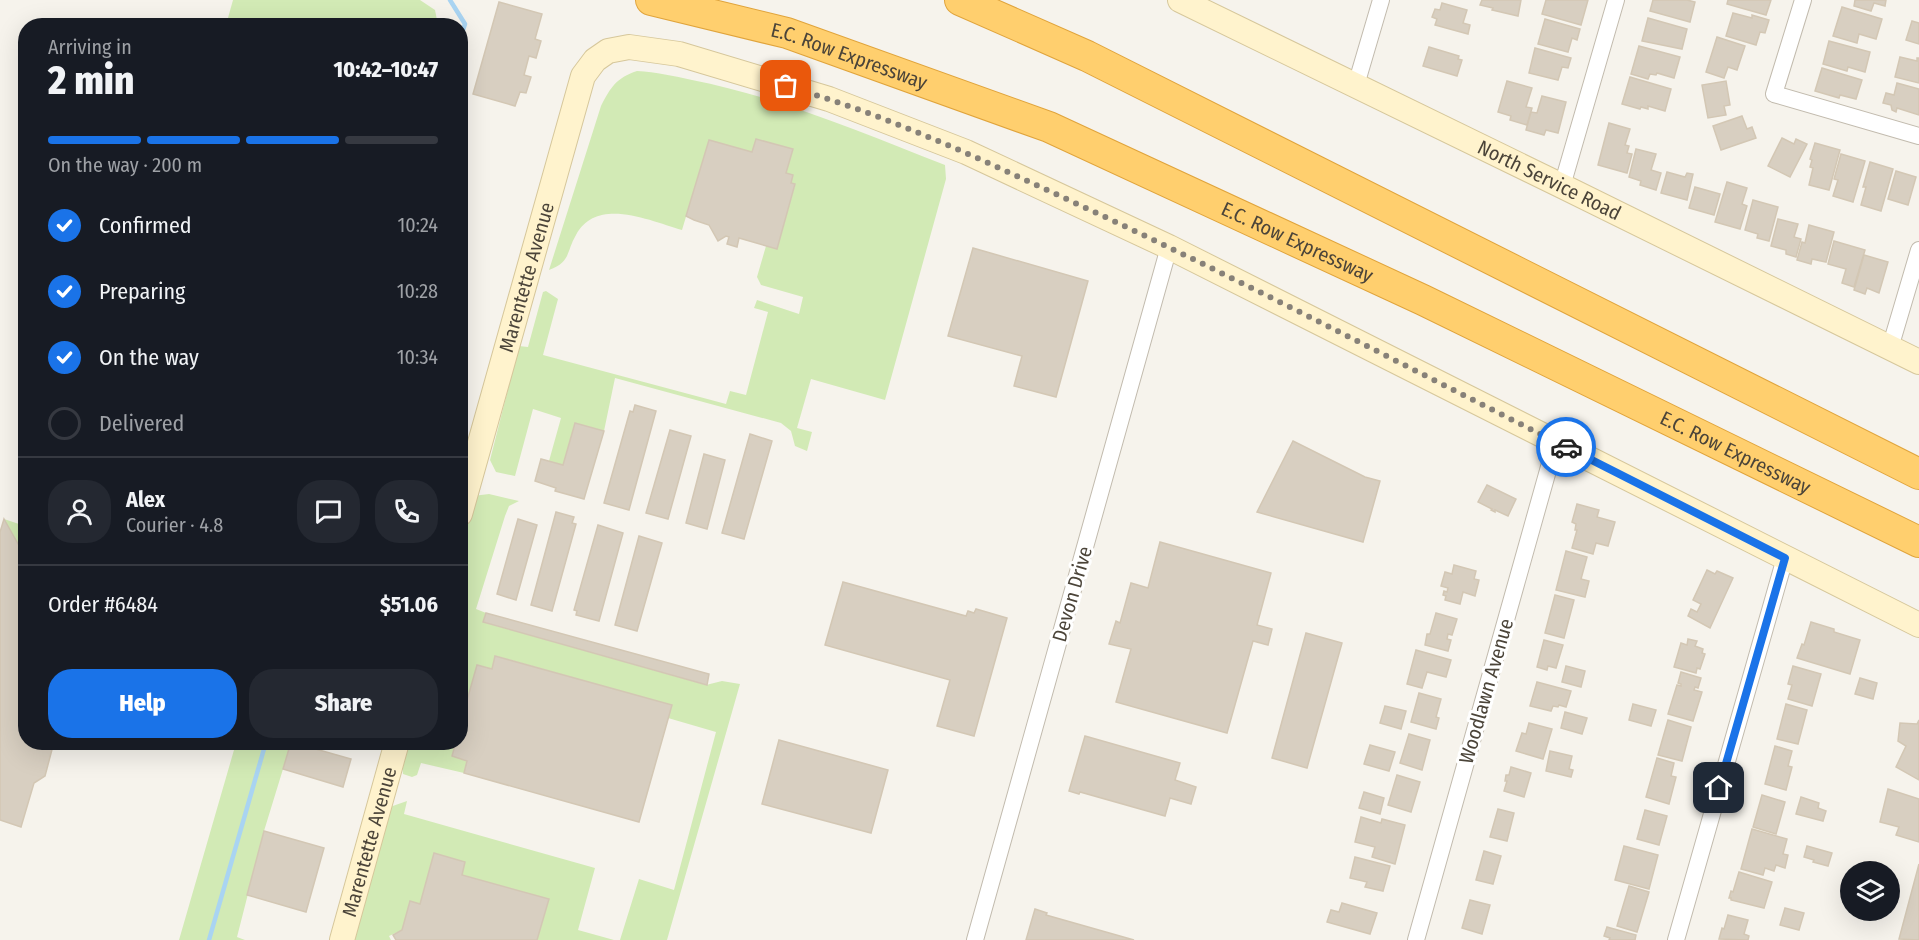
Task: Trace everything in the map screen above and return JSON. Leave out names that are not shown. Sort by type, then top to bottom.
[{"type":"highway","name":"E.C. Row Expressway","points":[[651,0],[787,33],[1050,127],[1412,295],[1919,542]]},
{"type":"highway","points":[[960,0],[1087,56],[1919,474]]},
{"type":"street","name":"North Service Road","points":[[1180,0],[1919,362]]},
{"type":"street","points":[[1356,85],[1381,0]]},
{"type":"street","points":[[1562,186],[1616,0]]},
{"type":"street","points":[[1803,0],[1774,94],[1919,136]]},
{"type":"street","name":"Marentette Avenue","points":[[468,485],[578,91],[584,76],[595,60],[608,51],[629,47],[679,54],[829,99],[966,152],[1169,247]]},
{"type":"street","points":[[1169,247],[1919,625]]},
{"type":"street","name":"Devon Drive","points":[[975,940],[1169,247]]},
{"type":"street","points":[[1890,348],[1919,250]]},
{"type":"street","name":"Woodlawn Avenue","points":[[1416,940],[1556,442]]},
{"type":"street","points":[[1676,940],[1785,558]]},
{"type":"street","name":"Marentette Avenue","points":[[342,940],[395,750]]},
{"type":"green space","points":[[233,0],[420,0],[435,10],[437,18],[228,18]]},
{"type":"green space","points":[[637,71],[678,77],[757,96],[820,117],[945,165],[946,179],[885,400],[811,379],[797,428],[812,432],[807,451],[795,446],[791,431],[781,423],[615,378],[604,431],[575,423],[563,465],[549,461],[561,418],[533,409],[515,476],[496,472],[490,460],[519,346],[528,347],[543,292],[546,291],[558,299],[543,355],[726,404],[730,391],[746,395],[768,312],[754,308],[757,300],[799,314],[803,297],[761,285],[757,277],[766,246],[777,249],[795,185],[791,183],[793,175],[786,173],[793,149],[756,139],[752,152],[709,140],[682,230],[625,214],[597,216],[585,223],[576,235],[565,260],[549,270],[601,106],[615,84]]},
{"type":"green space","points":[[489,494],[519,501],[509,506],[505,516],[476,609],[486,613],[483,622],[706,685],[722,681],[740,684],[667,940],[620,940],[639,879],[674,890],[716,732],[668,718],[671,705],[496,656],[492,669],[477,665],[468,699],[468,515],[473,496]]},
{"type":"green space","points":[[4,519],[18,524],[18,545]]},
{"type":"green space","points":[[234,750],[289,750],[264,831],[237,937],[245,940],[179,940]]},
{"type":"green space","points":[[403,750],[454,750],[452,756],[467,761],[464,773],[421,763],[417,775],[412,777],[403,774]]},
{"type":"green space","points":[[407,801],[404,814],[595,868],[578,930],[614,940],[537,940],[549,899],[462,875],[420,904],[410,902],[402,930],[389,936],[391,940],[350,940],[387,808]]},
{"type":"building","points":[[1482,0],[1521,0],[1518,16],[1480,5]]},
{"type":"building","points":[[1546,0],[1588,0],[1581,25],[1542,14]]},
{"type":"building","points":[[1653,0],[1695,2],[1690,22],[1650,11]]},
{"type":"building","points":[[1728,0],[1771,0],[1766,15],[1727,4]]},
{"type":"building","points":[[1855,0],[1886,0],[1885,6],[1874,3],[1871,11],[1854,6]]},
{"type":"building","points":[[499,2],[542,14],[535,39],[541,41],[536,58],[529,56],[524,75],[531,77],[526,93],[520,92],[515,106],[473,94]]},
{"type":"building","points":[[1442,3],[1467,10],[1463,23],[1470,25],[1468,34],[1435,25],[1437,19],[1432,17],[1435,9],[1440,10]]},
{"type":"building","points":[[1842,7],[1882,19],[1876,39],[1859,34],[1857,43],[1833,36]]},
{"type":"building","points":[[1733,13],[1769,20],[1765,33],[1760,32],[1756,45],[1726,36]]},
{"type":"building","points":[[1648,18],[1687,29],[1682,49],[1642,41]]},
{"type":"building","points":[[1545,19],[1580,29],[1577,40],[1572,38],[1568,52],[1538,44]]},
{"type":"building","points":[[1912,21],[1919,23],[1919,44],[1906,40]]},
{"type":"building","points":[[1717,37],[1745,46],[1737,70],[1728,67],[1724,78],[1706,72]]},
{"type":"building","points":[[1829,41],[1870,52],[1865,72],[1848,67],[1847,71],[1823,64]]},
{"type":"building","points":[[1639,46],[1680,57],[1674,78],[1657,73],[1656,75],[1650,74],[1648,79],[1631,74]]},
{"type":"building","points":[[1429,47],[1459,56],[1458,59],[1462,60],[1457,76],[1423,66]]},
{"type":"building","points":[[1535,48],[1571,58],[1568,68],[1562,67],[1558,80],[1529,73]]},
{"type":"building","points":[[1900,57],[1917,61],[1919,58],[1919,83],[1895,77]]},
{"type":"building","points":[[1822,68],[1862,80],[1856,99],[1840,95],[1839,98],[1815,91]]},
{"type":"building","points":[[1630,77],[1671,89],[1665,111],[1648,106],[1648,109],[1641,107],[1640,109],[1622,104]]},
{"type":"building","points":[[1507,81],[1532,88],[1526,107],[1532,108],[1527,125],[1510,120],[1511,116],[1498,112]]},
{"type":"building","points":[[1726,81],[1730,105],[1724,106],[1726,115],[1708,118],[1702,85]]},
{"type":"building","points":[[1897,83],[1919,89],[1919,115],[1897,108],[1896,112],[1892,110],[1891,105],[1883,103],[1886,93],[1894,95]]},
{"type":"building","points":[[1542,96],[1566,102],[1558,133],[1546,130],[1544,135],[1526,130],[1531,112],[1537,113]]},
{"type":"building","points":[[1742,116],[1747,129],[1752,127],[1756,138],[1721,150],[1713,126]]},
{"type":"building","points":[[1609,123],[1630,129],[1625,145],[1629,146],[1627,153],[1632,154],[1627,173],[1598,165]]},
{"type":"building","points":[[1782,138],[1794,144],[1796,139],[1807,144],[1790,177],[1768,166]]},
{"type":"building","points":[[756,139],[793,149],[786,173],[793,175],[791,183],[795,184],[777,249],[739,238],[737,247],[727,244],[729,237],[726,236],[718,241],[709,225],[686,216],[709,140],[752,152]]},
{"type":"building","points":[[1815,143],[1840,150],[1829,190],[1809,185],[1813,168],[1810,167],[1812,160],[1810,159]]},
{"type":"building","points":[[1636,149],[1656,154],[1651,170],[1661,173],[1656,190],[1640,185],[1641,181],[1629,177]]},
{"type":"building","points":[[1841,154],[1865,161],[1853,202],[1833,196],[1838,180],[1834,179]]},
{"type":"building","points":[[1870,162],[1893,169],[1881,211],[1861,205]]},
{"type":"building","points":[[1896,171],[1916,177],[1908,205],[1888,199]]},
{"type":"building","points":[[1667,172],[1685,177],[1687,173],[1693,174],[1687,200],[1661,193]]},
{"type":"building","points":[[1727,182],[1747,188],[1742,204],[1747,206],[1740,229],[1715,222]]},
{"type":"building","points":[[1695,187],[1720,194],[1714,215],[1689,208]]},
{"type":"building","points":[[1753,200],[1778,207],[1769,241],[1757,238],[1758,234],[1745,230]]},
{"type":"building","points":[[1778,219],[1798,224],[1794,237],[1801,239],[1796,257],[1786,254],[1786,250],[1771,246]]},
{"type":"building","points":[[1809,225],[1834,232],[1826,262],[1812,259],[1811,264],[1797,260],[1802,242],[1805,243]]},
{"type":"building","points":[[1834,241],[1865,250],[1854,287],[1842,283],[1846,269],[1828,264]]},
{"type":"building","points":[[973,248],[1088,281],[1056,397],[1014,386],[1022,356],[948,336]]},
{"type":"building","points":[[1864,255],[1888,262],[1879,293],[1867,288],[1865,294],[1854,290]]},
{"type":"building","points":[[635,405],[656,411],[629,510],[604,503],[630,411],[633,412]]},
{"type":"building","points":[[575,423],[604,431],[584,499],[555,491],[556,488],[535,481],[541,459],[563,465]]},
{"type":"building","points":[[670,430],[691,436],[668,519],[646,513]]},
{"type":"building","points":[[750,434],[772,441],[744,539],[722,533]]},
{"type":"building","points":[[1293,441],[1365,477],[1380,481],[1363,542],[1257,512]]},
{"type":"building","points":[[704,454],[725,460],[707,529],[686,523]]},
{"type":"building","points":[[1487,485],[1516,499],[1508,516],[1495,510],[1495,512],[1478,502]]},
{"type":"building","points":[[1577,504],[1599,510],[1597,517],[1615,522],[1608,546],[1596,543],[1593,554],[1572,548],[1577,530],[1575,530],[1576,524],[1572,522]]},
{"type":"building","points":[[556,512],[574,517],[572,523],[576,524],[552,611],[531,605]]},
{"type":"building","points":[[4,519],[18,544],[18,750],[52,750],[45,776],[34,783],[21,827],[0,820],[0,532]]},
{"type":"building","points":[[518,519],[537,525],[516,600],[497,594]]},
{"type":"building","points":[[598,525],[623,533],[599,621],[576,615],[577,611],[574,610]]},
{"type":"building","points":[[639,536],[662,543],[637,631],[615,625]]},
{"type":"building","points":[[1160,542],[1271,573],[1257,625],[1272,629],[1268,645],[1253,641],[1227,733],[1116,702],[1131,649],[1109,644],[1116,621],[1120,623],[1131,583],[1148,588]]},
{"type":"building","points":[[1566,551],[1587,557],[1581,579],[1589,581],[1585,597],[1556,590]]},
{"type":"building","points":[[1454,565],[1476,571],[1474,579],[1479,580],[1475,596],[1463,592],[1460,604],[1445,600],[1444,591],[1447,592],[1448,588],[1441,586],[1445,572],[1452,574]]},
{"type":"building","points":[[1707,570],[1715,574],[1717,571],[1733,578],[1710,628],[1688,616],[1691,609],[1697,612],[1701,604],[1693,600]]},
{"type":"building","points":[[843,582],[966,616],[968,611],[974,613],[976,609],[1007,618],[974,736],[937,726],[950,680],[825,645]]},
{"type":"building","points":[[1555,595],[1574,600],[1564,638],[1545,633]]},
{"type":"building","points":[[486,613],[709,674],[707,685],[483,622]]},
{"type":"building","points":[[1436,613],[1457,619],[1452,635],[1448,634],[1447,639],[1451,640],[1448,651],[1425,645]]},
{"type":"building","points":[[1811,622],[1860,640],[1850,674],[1797,658],[1802,644],[1804,645]]},
{"type":"building","points":[[1306,633],[1342,643],[1307,768],[1272,758]]},
{"type":"building","points":[[1688,639],[1697,641],[1695,646],[1703,649],[1702,653],[1705,654],[1700,669],[1697,668],[1696,673],[1674,667],[1681,643],[1687,645]]},
{"type":"building","points":[[1544,640],[1563,645],[1556,668],[1548,666],[1547,670],[1537,667]]},
{"type":"building","points":[[1416,650],[1451,660],[1446,677],[1427,672],[1422,688],[1407,684]]},
{"type":"building","points":[[495,656],[672,705],[639,822],[464,773],[467,761],[452,756],[454,750],[468,750],[468,697],[477,665],[492,669]]},
{"type":"building","points":[[1566,666],[1585,671],[1581,687],[1562,682]]},
{"type":"building","points":[[1793,666],[1821,674],[1812,706],[1788,699],[1792,685],[1788,684]]},
{"type":"building","points":[[1681,672],[1701,678],[1698,688],[1695,687],[1694,690],[1702,692],[1693,721],[1668,714],[1677,685],[1681,686],[1678,683]]},
{"type":"building","points":[[1860,678],[1877,683],[1873,699],[1855,694]]},
{"type":"building","points":[[1537,682],[1571,691],[1566,707],[1553,706],[1551,711],[1530,706]]},
{"type":"building","points":[[1419,693],[1441,699],[1436,717],[1439,718],[1436,729],[1411,722]]},
{"type":"building","points":[[1633,704],[1656,710],[1651,726],[1629,720]]},
{"type":"building","points":[[1786,704],[1807,710],[1798,744],[1777,739]]},
{"type":"building","points":[[1385,706],[1406,711],[1401,729],[1380,723]]},
{"type":"building","points":[[1565,712],[1587,718],[1582,734],[1561,728]]},
{"type":"building","points":[[1668,720],[1691,727],[1682,761],[1658,755]]},
{"type":"building","points":[[1919,720],[1919,780],[1896,767],[1906,746],[1898,741],[1900,723],[1917,724]]},
{"type":"building","points":[[1529,723],[1552,729],[1543,759],[1516,751],[1522,733],[1526,734]]},
{"type":"building","points":[[1409,734],[1430,740],[1422,770],[1400,763]]},
{"type":"building","points":[[1085,736],[1180,763],[1175,780],[1196,787],[1191,804],[1170,798],[1165,816],[1080,792],[1079,794],[1069,791]]},
{"type":"building","points":[[779,740],[888,770],[871,833],[762,804]]},
{"type":"building","points":[[1370,745],[1395,752],[1389,771],[1364,764]]},
{"type":"building","points":[[1775,746],[1792,751],[1788,766],[1792,767],[1786,790],[1765,784]]},
{"type":"building","points":[[289,750],[319,750],[351,759],[343,787],[283,769]]},
{"type":"building","points":[[1550,751],[1572,756],[1569,769],[1573,770],[1571,777],[1546,771]]},
{"type":"building","points":[[1657,758],[1674,763],[1671,776],[1676,777],[1669,804],[1646,797]]},
{"type":"building","points":[[1511,767],[1531,773],[1524,797],[1504,791],[1506,775],[1509,775]]},
{"type":"building","points":[[1397,775],[1420,782],[1411,812],[1388,805]]},
{"type":"building","points":[[1888,789],[1919,799],[1919,842],[1896,835],[1899,827],[1880,822]]},
{"type":"building","points":[[1364,792],[1384,798],[1380,814],[1359,808]]},
{"type":"building","points":[[1762,795],[1785,802],[1776,834],[1753,827]]},
{"type":"building","points":[[1801,797],[1819,803],[1818,808],[1826,811],[1823,821],[1796,814]]},
{"type":"building","points":[[1498,809],[1514,813],[1507,841],[1490,837]]},
{"type":"building","points":[[1645,810],[1667,816],[1659,845],[1637,839]]},
{"type":"building","points":[[1361,817],[1381,823],[1382,819],[1405,825],[1395,864],[1372,857],[1375,847],[1355,842]]},
{"type":"building","points":[[1752,829],[1787,839],[1783,854],[1788,855],[1785,868],[1776,865],[1774,871],[1765,868],[1763,875],[1741,869]]},
{"type":"building","points":[[264,831],[324,848],[306,912],[247,895]]},
{"type":"building","points":[[1624,846],[1658,855],[1649,889],[1615,880]]},
{"type":"building","points":[[1807,846],[1832,853],[1828,866],[1804,857]]},
{"type":"building","points":[[1484,851],[1501,856],[1493,884],[1476,880]]},
{"type":"building","points":[[434,853],[465,862],[462,875],[549,899],[537,940],[396,940],[393,935],[402,930],[410,901],[420,904]]},
{"type":"building","points":[[1355,857],[1390,866],[1383,891],[1365,887],[1367,882],[1350,878]]},
{"type":"building","points":[[1919,864],[1919,940],[1899,939]]},
{"type":"building","points":[[1739,872],[1772,882],[1764,908],[1729,898]]},
{"type":"building","points":[[1629,886],[1649,892],[1637,932],[1617,926]]},
{"type":"building","points":[[1470,900],[1490,905],[1482,934],[1462,928]]},
{"type":"building","points":[[1342,903],[1377,913],[1370,934],[1327,922],[1331,910],[1339,912]]},
{"type":"building","points":[[1785,908],[1804,913],[1799,930],[1780,925]]},
{"type":"building","points":[[1035,909],[1047,913],[1046,915],[1134,940],[1026,940]]},
{"type":"building","points":[[1728,915],[1748,920],[1744,934],[1749,936],[1748,940],[1719,939]]},
{"type":"building","points":[[1607,927],[1636,935],[1635,940],[1609,940],[1610,938],[1604,936]]},
{"type":"waterway","points":[[450,0],[461,18]]},
{"type":"waterway","points":[[209,940],[264,750]]},
{"type":"way so far","points":[[786,86],[829,99],[966,152],[1169,247],[1566,447]]},
{"type":"route","points":[[1566,447],[1785,558],[1719,788]]}]
